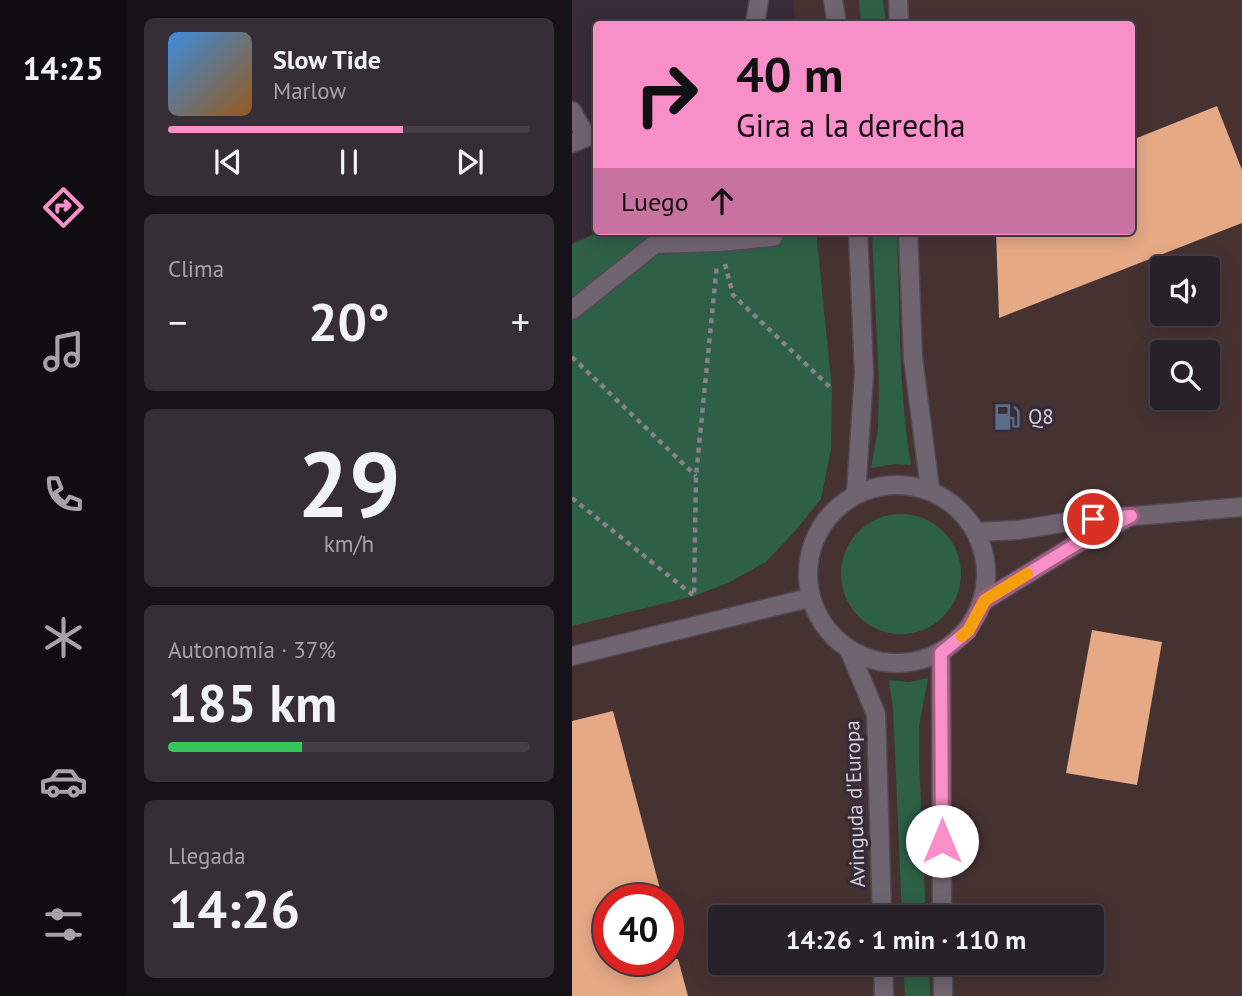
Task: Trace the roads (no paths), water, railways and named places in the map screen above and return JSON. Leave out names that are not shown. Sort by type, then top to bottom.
[{"type":"street","points":[[756,21],[759,0]]},
{"type":"street","points":[[833,0],[836,21]]},
{"type":"street","points":[[898,0],[899,21]]},
{"type":"street","points":[[572,111],[585,138]]},
{"type":"street","points":[[572,310],[655,244],[719,242],[773,235]]},
{"type":"street","points":[[856,493],[864,373],[858,235]]},
{"type":"street","points":[[908,235],[913,358],[930,489]]},
{"type":"street","points":[[894,483],[930,489],[978,532],[988,566],[985,600],[968,631],[941,653],[899,665],[850,652],[825,629],[809,598],[809,552],[827,516],[856,493],[894,483]]},
{"type":"street","points":[[978,532],[1242,507]]},
{"type":"street","points":[[985,600],[1073,546],[1131,516]]},
{"type":"street","points":[[572,656],[809,598]]},
{"type":"street","name":"Avinguda d'Europa","points":[[850,652],[876,714],[882,905]]},
{"type":"street","points":[[941,653],[942,905]]},
{"type":"street","points":[[883,975],[884,996]]},
{"type":"street","points":[[942,975],[943,996]]},
{"type":"place","name":"Q8","points":[[1007,417]]}]
